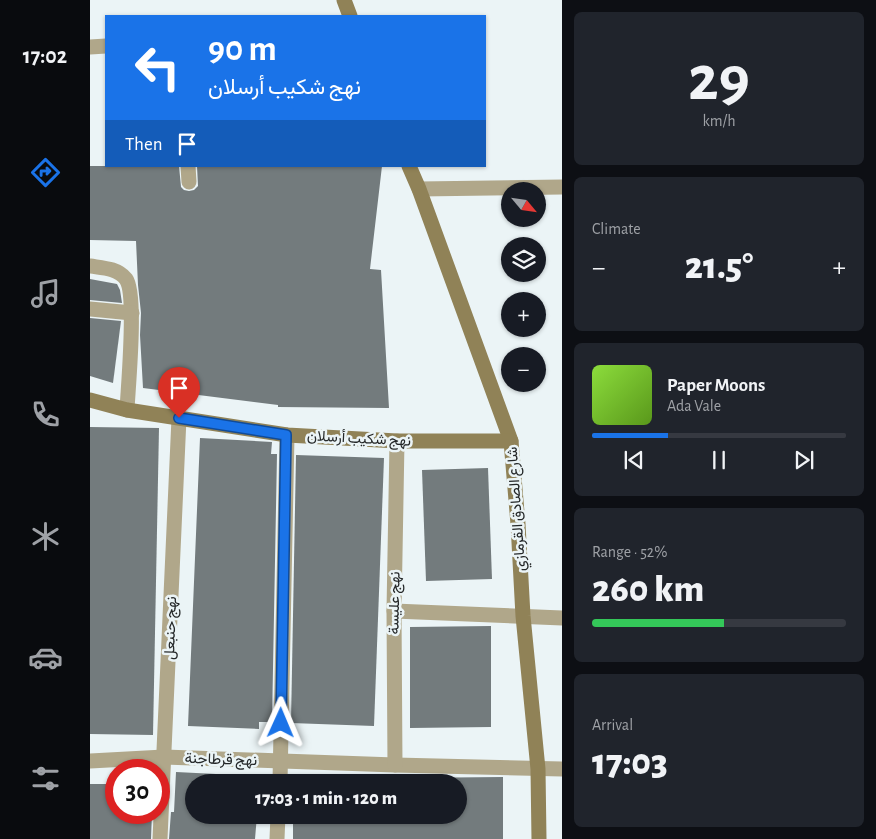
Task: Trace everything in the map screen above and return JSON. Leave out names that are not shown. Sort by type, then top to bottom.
[{"type":"main road","points":[[344,0],[350,15]]},
{"type":"main road","name":"شارع الصادق القرمازي","points":[[409,167],[511,441],[523,616],[538,769],[539,839]]},
{"type":"main road","name":"نهج شكيب أرسلان","points":[[90,400],[127,410],[286,435],[397,441],[511,441]]},
{"type":"street","points":[[90,47],[105,46]]},
{"type":"street","points":[[188,167],[189,182]]},
{"type":"street","points":[[419,189],[562,187]]},
{"type":"street","points":[[90,266],[110,269],[126,279],[130,288],[132,313],[127,410]]},
{"type":"street","points":[[90,309],[132,313]]},
{"type":"street","name":"نهج حنبعل","points":[[160,839],[179,418]]},
{"type":"street","points":[[280,774],[286,435]]},
{"type":"street","name":"نهج عليسة","points":[[395,765],[394,611],[397,441]]},
{"type":"street","points":[[394,611],[562,618]]},
{"type":"street","name":"نهج قرطاجنة","points":[[90,761],[164,756],[562,769]]},
{"type":"street","points":[[277,839],[278,824]]},
{"type":"building","points":[[90,166],[179,167],[181,187],[189,191],[194,190],[198,186],[197,167],[382,167],[370,269],[381,270],[389,408],[278,407],[278,405],[143,388],[140,335],[141,313],[136,241],[90,240]]},
{"type":"building","points":[[90,279],[117,284],[122,303],[90,300]]},
{"type":"building","points":[[90,318],[121,321],[113,383],[90,376]]},
{"type":"building","points":[[90,427],[159,428],[153,735],[90,734]]},
{"type":"building","points":[[200,438],[272,442],[271,454],[277,454],[272,722],[259,722],[259,729],[188,726]]},
{"type":"building","points":[[296,455],[384,458],[374,726],[291,723]]},
{"type":"building","points":[[488,468],[492,579],[426,581],[422,470]]},
{"type":"building","points":[[491,626],[491,727],[410,728],[410,627]]},
{"type":"building","points":[[176,772],[217,774],[185,774],[185,824],[256,824],[255,839],[169,839],[171,812],[174,812]]},
{"type":"building","points":[[467,777],[503,777],[503,839],[293,839],[293,824],[467,824]]},
{"type":"building","points":[[90,784],[105,784],[105,824],[152,824],[151,839],[90,839]]},
{"type":"route","points":[[179,418],[286,435],[281,723]]}]
